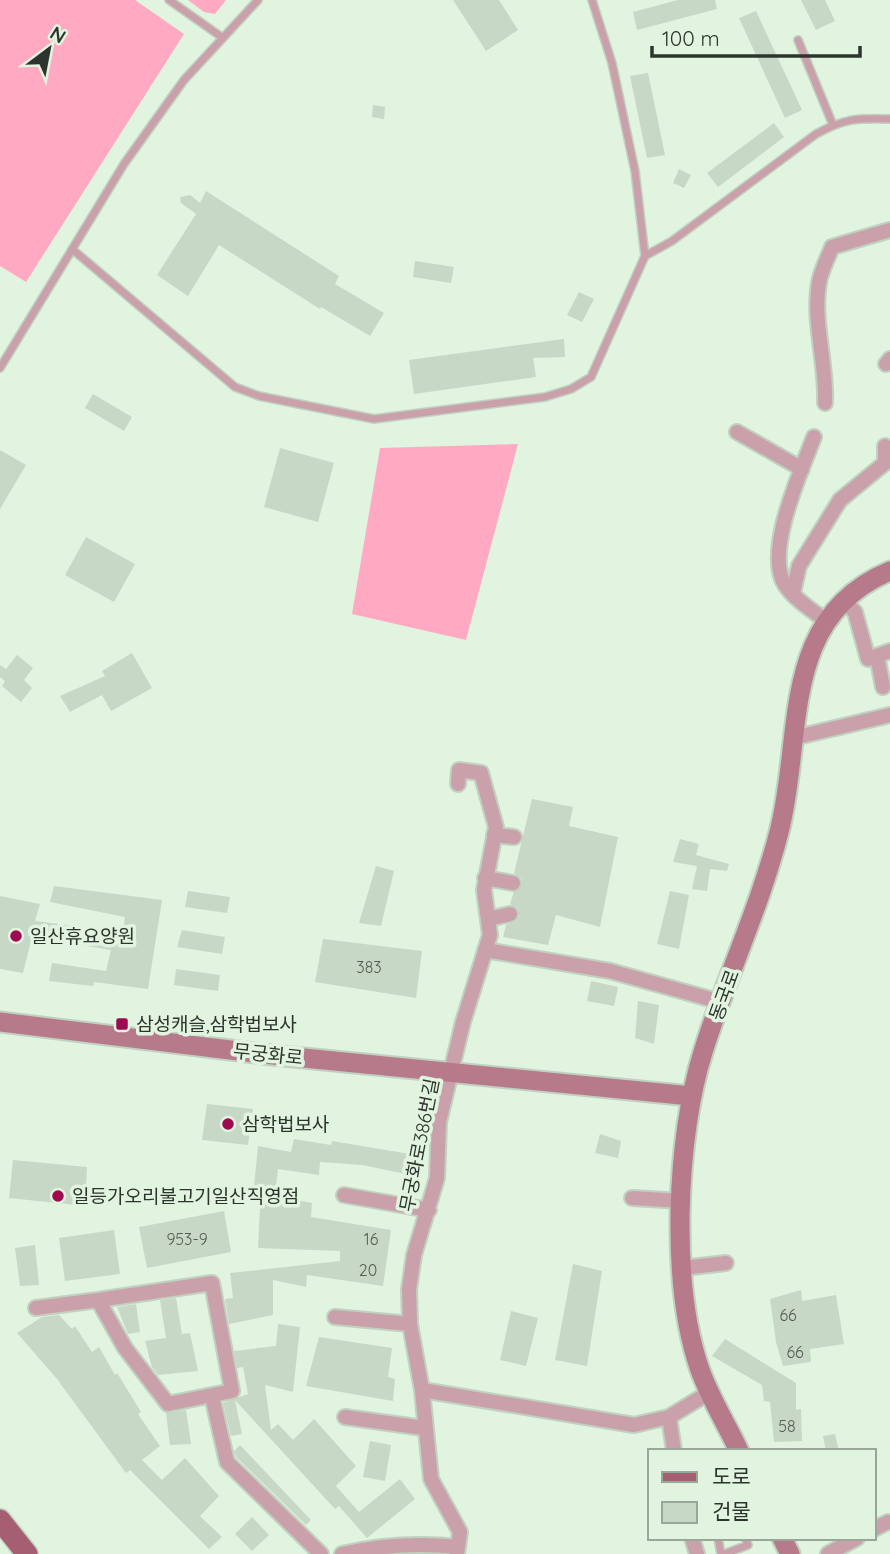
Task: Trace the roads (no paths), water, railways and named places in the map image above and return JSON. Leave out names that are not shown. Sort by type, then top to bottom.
[{"type":"main road","points":[[0,1520],[27,1554]]},
{"type":"main road","points":[[0,1539],[13,1554]]},
{"type":"street","points":[[825,402],[826,373],[818,318],[820,278],[832,247],[890,230]]},
{"type":"street","points":[[737,432],[802,469]]},
{"type":"street","points":[[814,438],[786,510],[778,569],[786,586],[826,621]]},
{"type":"street","points":[[793,593],[799,566],[840,500],[885,463],[885,446]]},
{"type":"street","name":"동국로","points":[[738,1449],[700,1371],[688,1324],[683,1268],[682,1202],[691,1096],[721,1002],[768,874],[780,829],[799,692],[810,654],[826,621],[844,601],[870,579],[890,570]]},
{"type":"street","points":[[844,601],[855,612],[868,659],[883,654],[883,687]]},
{"type":"street","points":[[793,738],[890,715]]},
{"type":"street","points":[[453,1072],[463,1023],[490,935],[485,878],[496,827],[481,773],[459,770],[458,783]]},
{"type":"street","points":[[494,835],[514,837]]},
{"type":"street","points":[[485,878],[513,883]]},
{"type":"street","points":[[488,919],[510,914]]},
{"type":"street","points":[[485,950],[611,971],[721,1002]]},
{"type":"street","name":"무궁화로","points":[[0,1022],[262,1054],[691,1096]]},
{"type":"street","name":"무궁화로386번길","points":[[453,1072],[439,1122],[437,1178],[414,1255],[409,1289],[410,1324],[422,1390],[431,1479],[460,1532],[457,1550]]},
{"type":"street","points":[[344,1195],[429,1210]]},
{"type":"street","points":[[632,1198],[682,1202]]},
{"type":"street","points":[[683,1268],[726,1263]]},
{"type":"street","points":[[36,1308],[212,1283],[233,1391],[168,1404],[125,1348],[98,1300]]},
{"type":"street","points":[[335,1317],[410,1324]]},
{"type":"street","points":[[422,1390],[634,1425],[669,1417],[710,1392]]},
{"type":"street","points":[[212,1396],[228,1462],[321,1554]]},
{"type":"street","points":[[345,1417],[424,1428]]},
{"type":"street","points":[[669,1417],[674,1449]]},
{"type":"street","points":[[876,1528],[888,1522]]},
{"type":"street","points":[[828,1554],[853,1540]]},
{"type":"street","points":[[342,1554],[375,1547],[422,1543],[457,1550]]},
{"type":"lane","points":[[169,0],[223,38]]},
{"type":"lane","points":[[0,368],[124,164],[184,80],[258,0]]},
{"type":"lane","points":[[72,249],[245,392],[374,419],[545,397],[584,384],[599,363],[645,256],[635,172],[612,63],[592,0]]},
{"type":"lane","points":[[798,40],[833,125]]},
{"type":"lane","points":[[645,256],[672,241],[811,137],[833,125],[856,118],[890,120]]},
{"type":"lane","points":[[723,1554],[739,1552]]},
{"type":"place","name":"일산휴요양원","points":[[16,936]]},
{"type":"place","name":"삼성캐슬,삼학법보사","points":[[122,1024]]},
{"type":"place","name":"삼학법보사","points":[[228,1124]]},
{"type":"place","name":"일등가오리불고기일산직영점","points":[[58,1196]]}]
